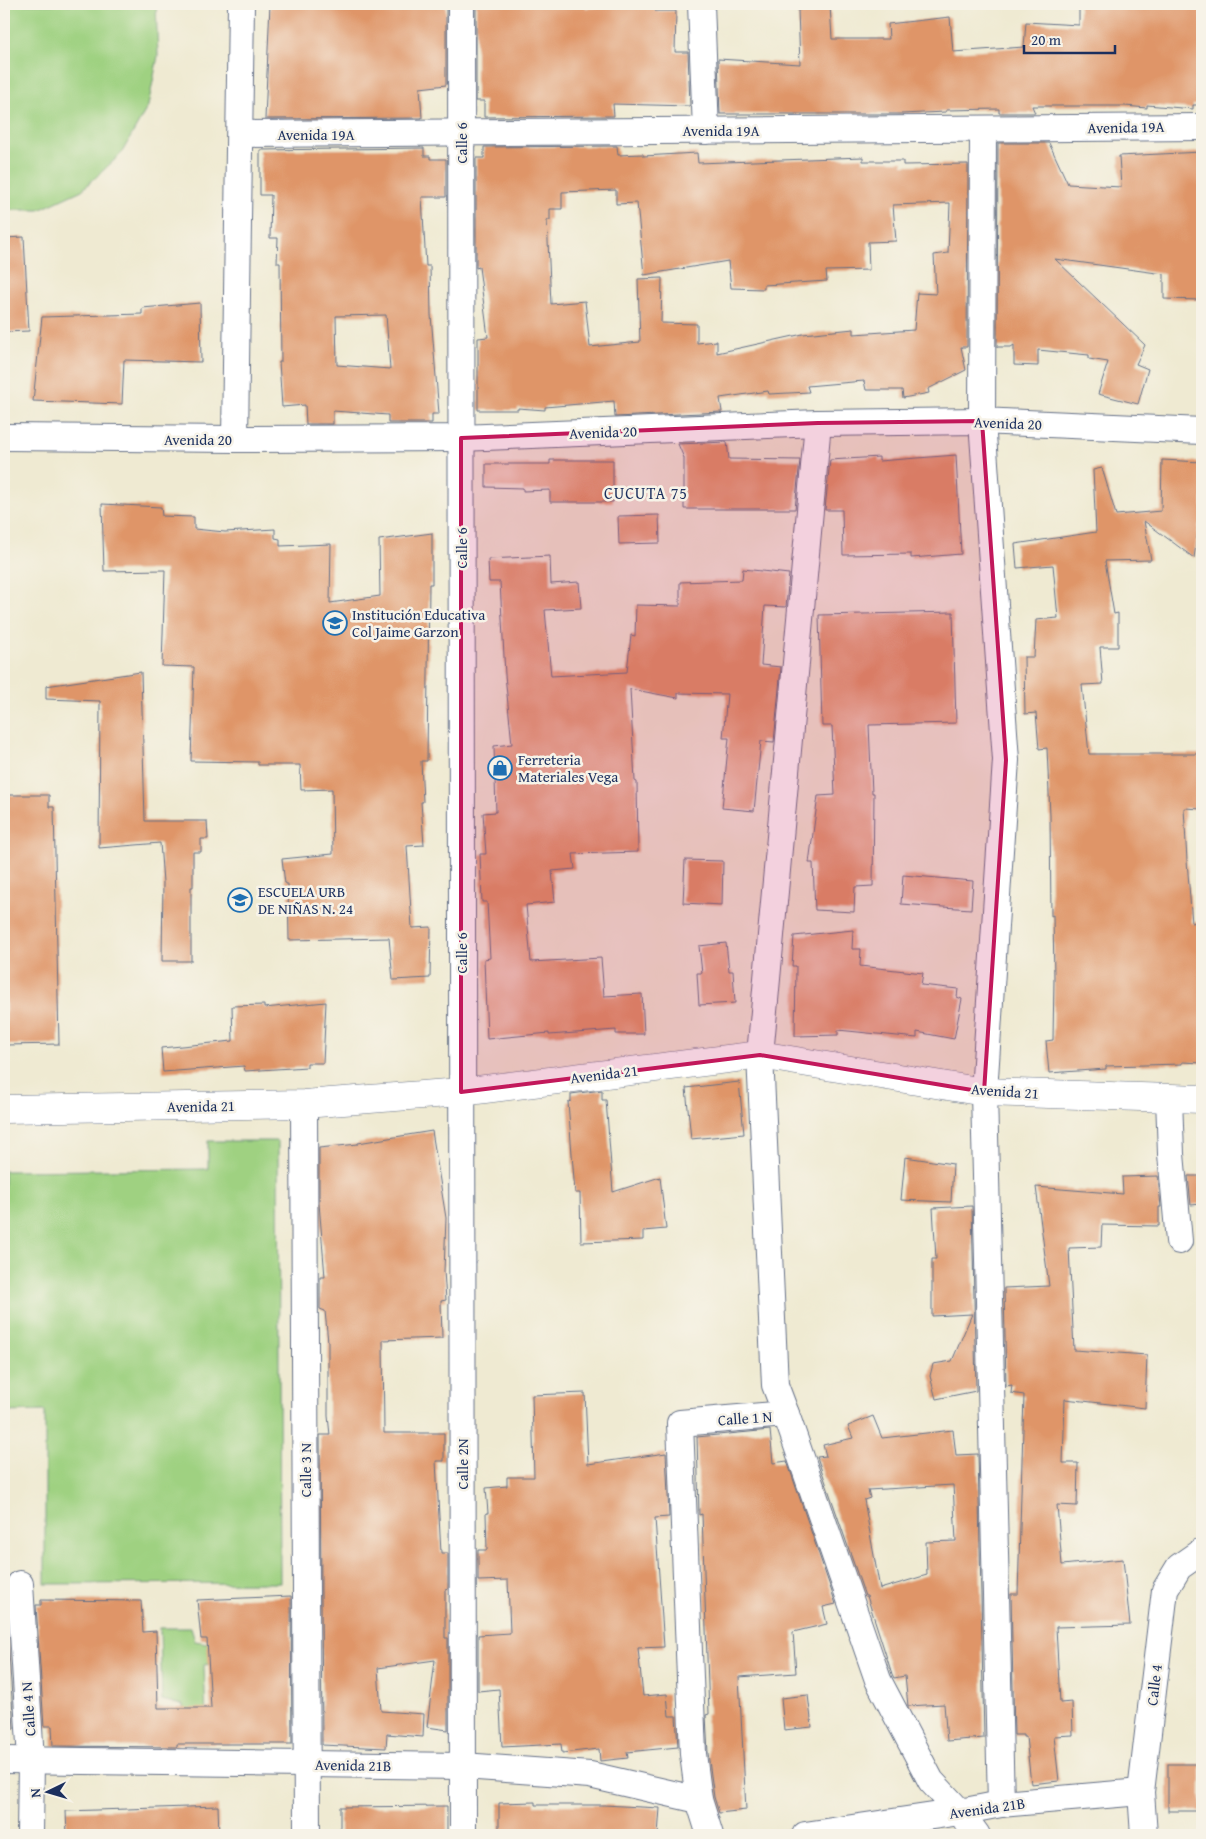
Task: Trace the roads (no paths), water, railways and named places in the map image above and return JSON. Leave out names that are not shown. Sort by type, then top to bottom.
[{"type":"main road","name":"Avenida 21","points":[[4,1109],[304,1104],[461,1092],[760,1055],[984,1092],[1202,1100]]},
{"type":"street","points":[[235,439],[241,4]]},
{"type":"street","name":"Calle 6","points":[[461,4],[461,1092]]},
{"type":"street","points":[[701,4],[706,131]]},
{"type":"street","name":"Avenida 19A","points":[[240,134],[1202,127]]},
{"type":"street","points":[[983,129],[982,421],[1006,760],[984,1092],[1001,1804]]},
{"type":"street","name":"Avenida 20","points":[[4,437],[461,438],[818,423],[982,421],[1202,431]]},
{"type":"street","points":[[786,1414],[775,1385],[760,1055],[818,423]]},
{"type":"street","name":"Calle 2N","points":[[461,1092],[463,1835]]},
{"type":"street","points":[[1169,1098],[1171,1154],[1178,1241]]},
{"type":"street","name":"Calle 3 N","points":[[304,1104],[307,1835]]},
{"type":"street","name":"Calle 1 N","points":[[710,1835],[699,1800],[693,1754],[680,1423],[786,1414],[878,1680],[931,1781],[960,1812],[977,1835]]},
{"type":"street","name":"Calle 4","points":[[1144,1835],[1141,1792],[1165,1590],[1178,1567],[1202,1551]]},
{"type":"street","name":"Calle 4 N","points":[[20,1584],[31,1760],[30,1835]]},
{"type":"street","name":"Avenida 21B","points":[[4,1760],[463,1766],[590,1775],[699,1800]]},
{"type":"street","name":"Avenida 21B","points":[[805,1835],[1001,1804],[1141,1792]]},
{"type":"place","name":"Institución Educativa Col Jaime Garzon","points":[[335,623]]},
{"type":"place","name":"Ferreteria Materiales Vega","points":[[500,768]]},
{"type":"place","name":"ESCUELA URB DE NIÑAS N. 24","points":[[240,900]]},
{"type":"district","name":"CUCUTA 75","points":[[646,493]]}]
